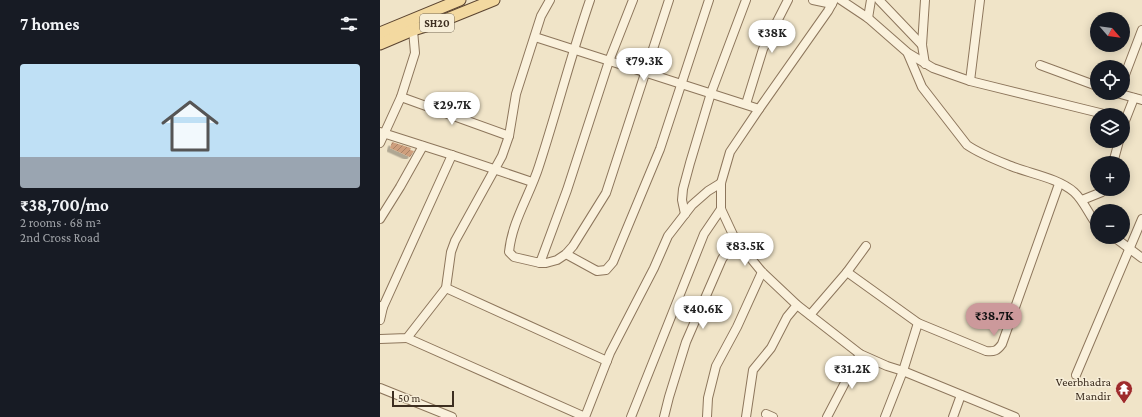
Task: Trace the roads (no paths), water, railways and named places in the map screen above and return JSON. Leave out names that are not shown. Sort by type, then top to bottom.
[{"type":"main road","name":"SH20","points":[[380,33],[460,0]]},
{"type":"main road","name":"SH20","points":[[380,44],[494,0]]},
{"type":"street","points":[[406,338],[446,288],[451,252],[455,241],[502,156],[509,136],[516,94],[541,16],[550,0]]},
{"type":"street","points":[[590,0],[539,167],[510,241],[509,252],[514,256],[540,263],[557,260],[566,254],[573,246],[606,193],[669,0]]},
{"type":"street","points":[[540,263],[567,190],[609,61],[633,0]]},
{"type":"street","points":[[566,254],[597,271],[606,270],[613,262],[668,129],[681,84],[709,0]]},
{"type":"street","points":[[685,214],[682,200],[683,189],[711,93],[746,0]]},
{"type":"street","points":[[746,104],[764,48],[788,0]]},
{"type":"street","points":[[813,0],[833,2],[730,152],[721,183],[721,209],[735,239],[762,272],[797,305],[860,354],[1015,417]]},
{"type":"street","points":[[841,0],[868,18],[908,53],[925,64],[970,81],[1090,111]]},
{"type":"street","points":[[868,18],[871,0]]},
{"type":"street","points":[[879,0],[922,45]]},
{"type":"street","points":[[925,0],[922,45],[925,64]]},
{"type":"street","points":[[970,81],[980,0]]},
{"type":"street","points":[[380,143],[382,133],[402,97],[415,53],[413,30]]},
{"type":"street","points":[[1130,62],[1142,32]]},
{"type":"street","points":[[535,37],[759,109]]},
{"type":"street","points":[[908,53],[922,87],[967,145],[1011,166],[1050,179],[1073,191],[1082,200],[1090,216]]},
{"type":"street","points":[[1040,65],[1090,83]]},
{"type":"street","points":[[402,97],[509,136]]},
{"type":"street","points":[[1130,112],[1138,99]]},
{"type":"street","points":[[382,133],[532,182]]},
{"type":"street","points":[[380,219],[423,146]]},
{"type":"street","points":[[380,320],[381,306],[452,155]]},
{"type":"street","points":[[380,339],[406,338],[585,417],[607,361],[668,236],[692,205],[708,190],[721,183]]},
{"type":"street","points":[[847,272],[918,323],[986,351],[993,352],[998,350],[1002,344],[1059,184]]},
{"type":"street","points":[[1082,200],[1092,196]]},
{"type":"street","points":[[631,417],[704,234],[721,209]]},
{"type":"street","points":[[1076,375],[1142,218]]},
{"type":"street","points":[[664,417],[686,342],[722,259],[735,239]]},
{"type":"street","points":[[1124,244],[1142,258]]},
{"type":"street","points":[[810,316],[847,272],[866,246]]},
{"type":"street","points":[[707,417],[708,398],[716,366],[737,326],[762,272]]},
{"type":"street","points":[[446,288],[607,361]]},
{"type":"street","points":[[746,417],[753,370],[768,352],[787,317],[797,305]]},
{"type":"street","points":[[885,417],[903,371],[918,323]]},
{"type":"street","points":[[827,417],[860,354]]},
{"type":"street","points":[[380,388],[452,417]]},
{"type":"street","points":[[953,417],[961,395]]},
{"type":"place","name":"Veerbhadra Mandir","points":[[1124,404]]}]
